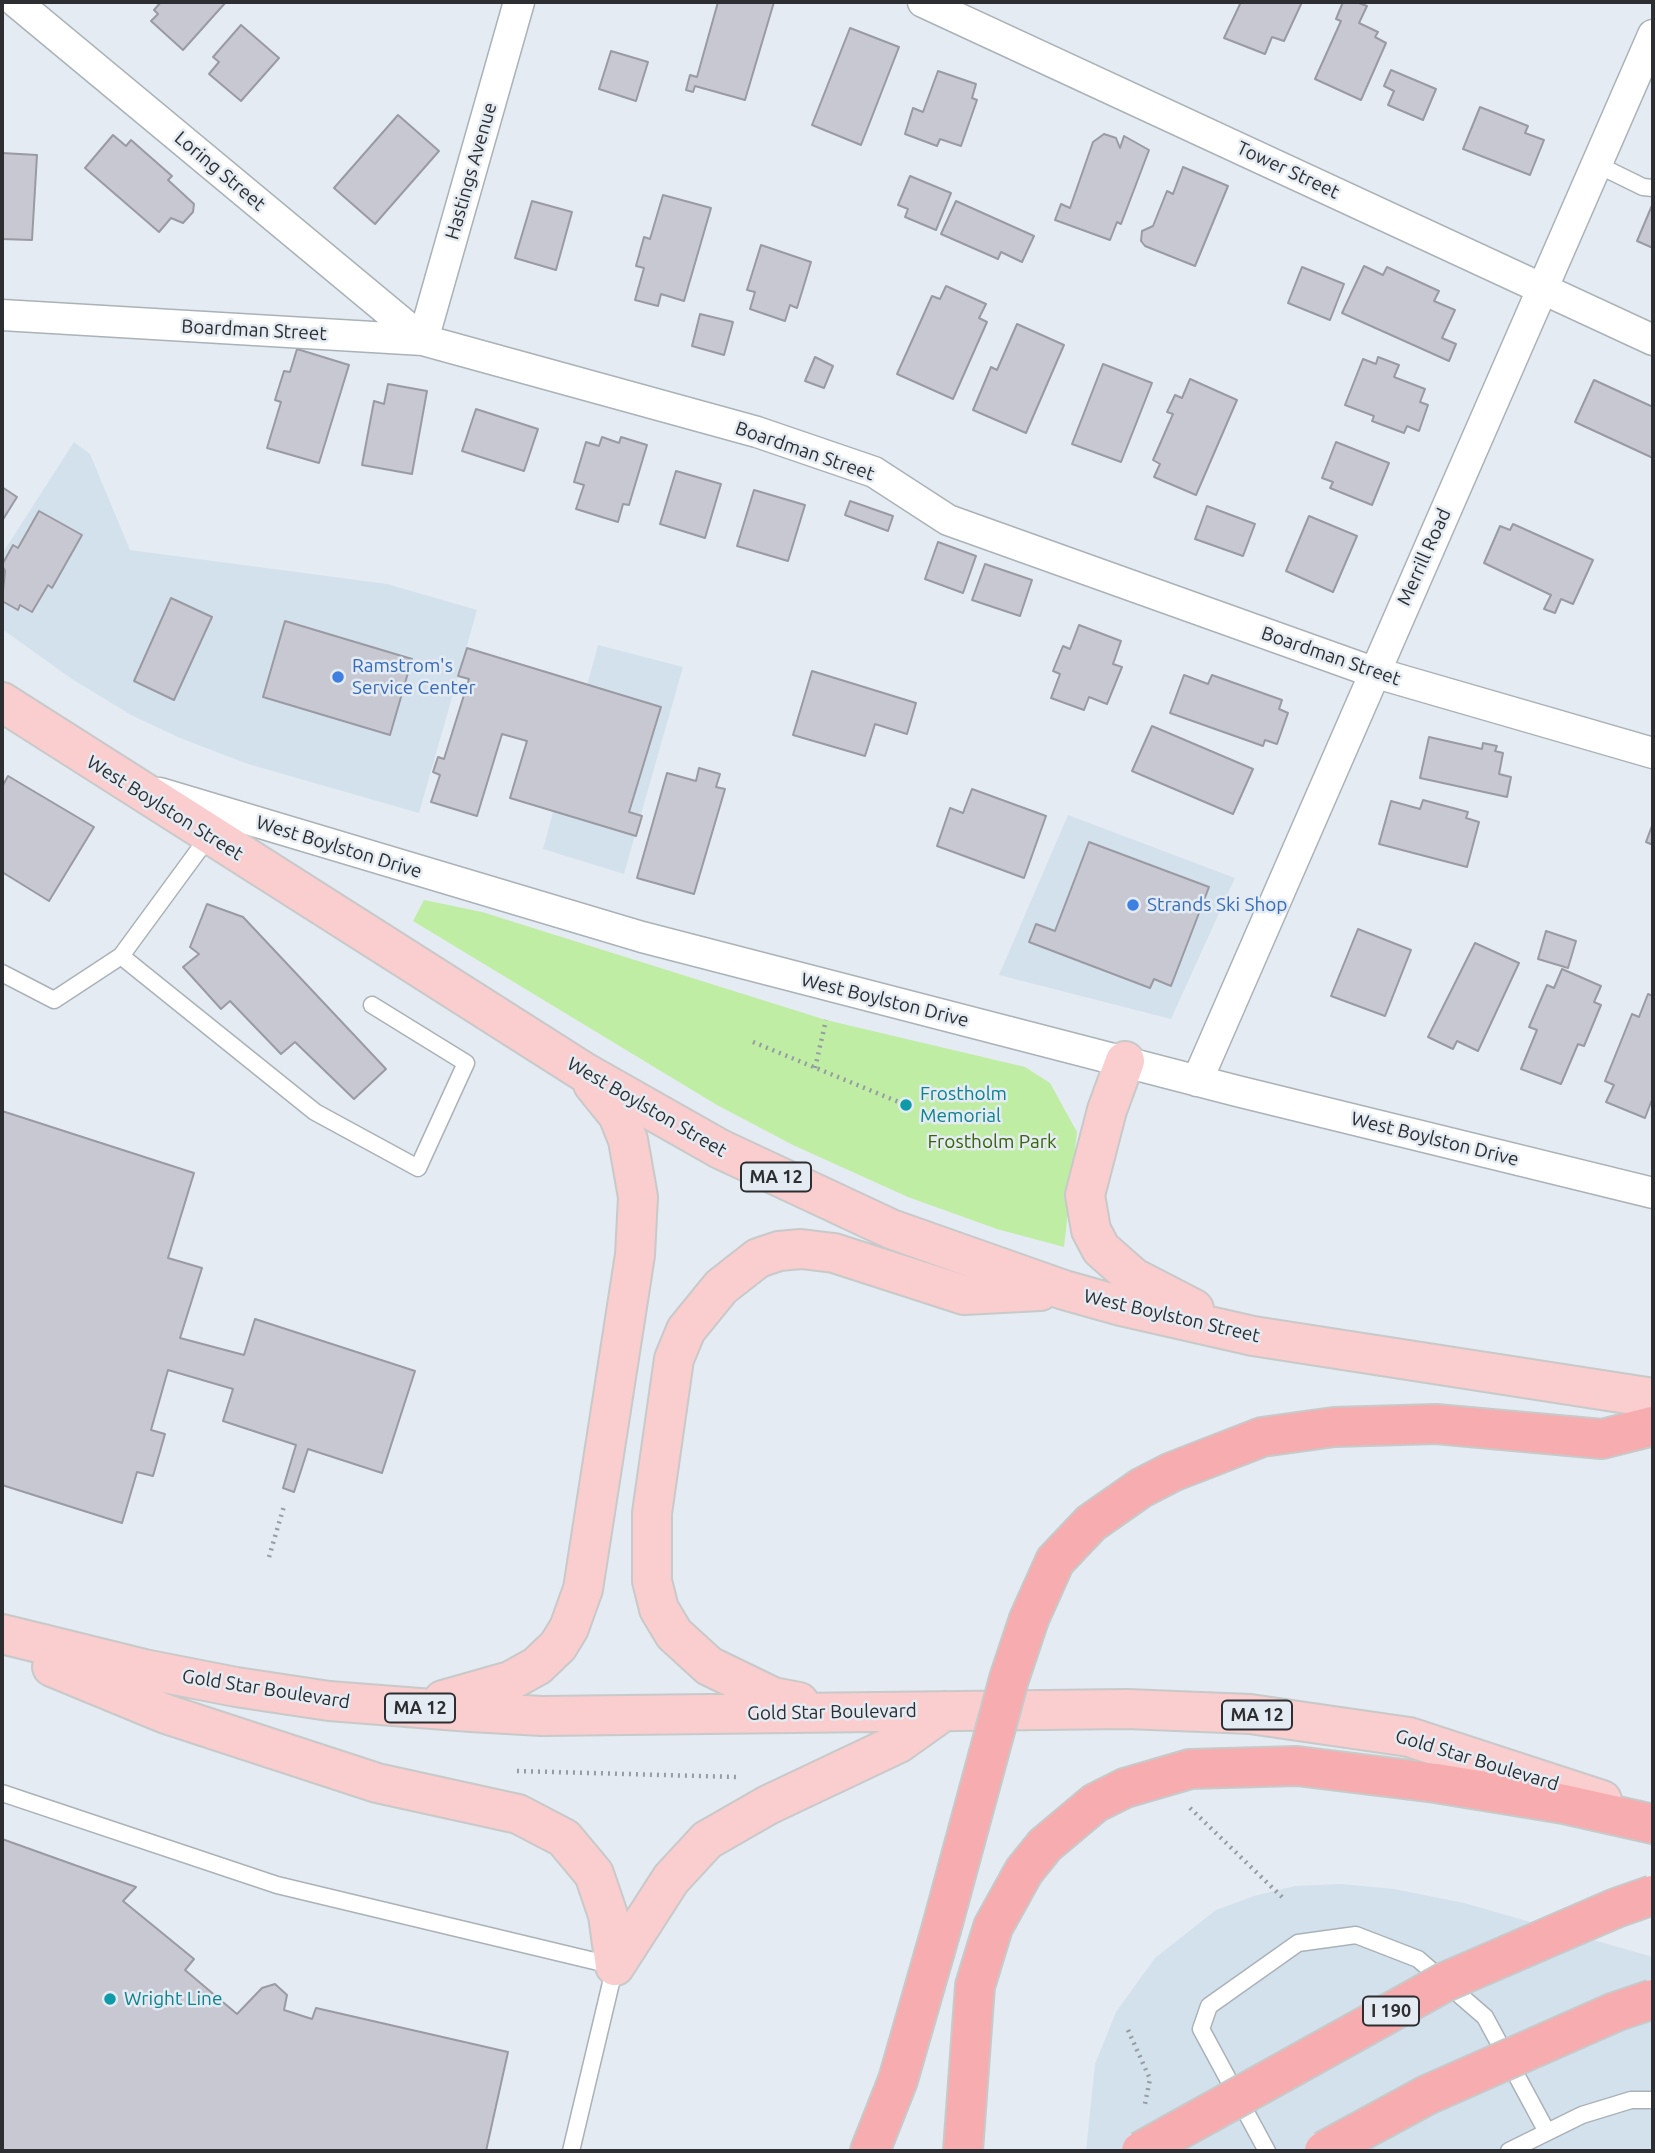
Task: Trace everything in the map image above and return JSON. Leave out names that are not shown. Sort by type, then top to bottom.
[{"type":"highway","points":[[870,2151],[898,2080],[942,1930],[1009,1679],[1029,1619],[1055,1561],[1072,1541],[1112,1507],[1172,1472],[1262,1437],[1334,1427],[1436,1424],[1602,1439],[1653,1426]]},
{"type":"highway","points":[[963,2151],[975,1986],[993,1927],[1024,1871],[1045,1845],[1095,1803],[1125,1788],[1190,1769],[1297,1766],[1402,1777],[1653,1822]]},
{"type":"highway","name":"I 190","points":[[1142,2133],[1445,1982],[1616,1908],[1653,1895]]},
{"type":"highway","points":[[1324,2151],[1427,2095],[1615,2012],[1653,1999]]},
{"type":"main road","name":"West Boylston Street","points":[[2,702],[584,1072],[720,1149],[830,1202],[952,1252],[1064,1290],[1121,1306],[1253,1336],[1653,1398]]},
{"type":"main road","points":[[1125,1061],[1107,1110],[1085,1195],[1091,1230],[1101,1249],[1134,1278],[1253,1336]]},
{"type":"main road","points":[[407,1707],[510,1681],[537,1666],[558,1646],[578,1610],[635,1255],[638,1197],[635,1169],[618,1115],[584,1072]]},
{"type":"main road","points":[[845,1712],[773,1697],[730,1678],[695,1654],[674,1634],[659,1609],[652,1581],[652,1514],[674,1359],[686,1330],[721,1287],[758,1258],[779,1251],[801,1249],[834,1253],[964,1295],[1064,1290]]},
{"type":"main road","name":"Gold Star Boulevard","points":[[2,1634],[144,1669],[236,1687],[329,1700],[407,1707],[542,1716],[1202,1710],[1353,1727],[1433,1743],[1523,1772],[1653,1822]]},
{"type":"main road","points":[[2,1646],[166,1714],[377,1783],[518,1814],[564,1838],[594,1874],[608,1915],[615,1966]]},
{"type":"main road","points":[[615,1966],[671,1879],[707,1840],[768,1805],[898,1743],[944,1711]]},
{"type":"street","name":"Loring Street","points":[[16,2],[423,340]]},
{"type":"street","name":"Hastings Avenue","points":[[423,340],[519,2]]},
{"type":"street","name":"Tower Street","points":[[923,2],[1653,340]]},
{"type":"street","name":"Merrill Road","points":[[1197,1081],[1653,35]]},
{"type":"street","name":"Boardman Street","points":[[2,315],[423,340],[757,432],[874,472],[948,520],[1373,673],[1653,753]]},
{"type":"street","name":"West Boylston Drive","points":[[124,782],[642,937],[1197,1081],[1653,1193]]},
{"type":"lane","points":[[1596,164],[1643,187],[1653,188]]},
{"type":"lane","points":[[2,973],[54,1000],[121,956],[209,836]]},
{"type":"lane","points":[[121,956],[315,1112],[418,1168],[466,1063],[372,1005]]},
{"type":"lane","points":[[2,1794],[277,1885],[615,1966],[570,2151]]},
{"type":"lane","points":[[1266,2151],[1201,2029],[1209,2006],[1298,1943],[1356,1935],[1418,1959],[1485,2017],[1547,2132]]},
{"type":"lane","points":[[1509,2151],[1582,2115],[1619,2104],[1653,2100]]},
{"type":"path","points":[[815,1068],[826,1020]]},
{"type":"path","points":[[753,1042],[906,1105]]},
{"type":"path","points":[[269,1557],[284,1506]]},
{"type":"path","points":[[503,1770],[738,1777]]},
{"type":"path","points":[[1185,1805],[1282,1897]]},
{"type":"path","points":[[1128,2030],[1150,2079],[1142,2133]]},
{"type":"shaded area","points":[[74,442],[90,454],[130,550],[387,584],[477,610],[419,813],[248,764],[180,738],[131,715],[72,679],[2,629],[2,554]]},
{"type":"shaded area","points":[[598,645],[683,667],[624,874],[543,849]]},
{"type":"shaded area","points":[[1068,815],[1235,878],[1171,1019],[999,975]]},
{"type":"shaded area","points":[[1341,1884],[1394,1889],[1464,1903],[1653,1957],[1653,2151],[1086,2151],[1095,2064],[1116,2012],[1155,1958],[1216,1910],[1254,1896],[1295,1886]]},
{"type":"green space","name":"Frostholm Park","points":[[424,900],[482,912],[826,1020],[1025,1067],[1050,1083],[1077,1132],[1064,1247],[997,1229],[908,1197],[793,1145],[717,1105],[413,921]]},
{"type":"building","points":[[161,2],[226,2],[183,50],[151,21],[158,14],[154,10]]},
{"type":"building","points":[[718,2],[774,2],[745,100],[695,86],[693,92],[686,90],[690,75],[697,77]]},
{"type":"building","points":[[1241,2],[1302,2],[1284,41],[1272,37],[1265,54],[1224,38]]},
{"type":"building","points":[[1343,2],[1356,2],[1367,6],[1359,23],[1378,32],[1375,37],[1386,43],[1361,100],[1315,79],[1341,21],[1336,19]]},
{"type":"building","points":[[241,25],[279,58],[241,101],[209,74],[219,62],[213,57]]},
{"type":"building","points":[[850,28],[899,47],[861,145],[812,125]]},
{"type":"building","points":[[611,51],[648,62],[636,101],[599,89]]},
{"type":"building","points":[[1391,70],[1436,89],[1423,120],[1388,105],[1394,91],[1384,86]]},
{"type":"building","points":[[938,71],[976,84],[972,98],[977,100],[961,146],[940,139],[937,146],[905,134],[913,108],[923,112]]},
{"type":"building","points":[[1480,107],[1528,126],[1525,133],[1544,140],[1530,175],[1463,149]]},
{"type":"building","points":[[398,115],[439,151],[375,224],[334,188]]},
{"type":"building","points":[[1104,134],[1116,138],[1120,148],[1124,136],[1149,150],[1121,224],[1117,222],[1110,240],[1055,220],[1061,204],[1070,208],[1093,142]]},
{"type":"building","points":[[113,135],[126,146],[131,140],[172,176],[168,180],[194,204],[193,212],[183,223],[171,218],[159,232],[85,168]]},
{"type":"building","points":[[2,153],[37,155],[32,240],[2,239]]},
{"type":"building","points":[[1183,167],[1228,186],[1195,266],[1145,246],[1141,241],[1142,231],[1153,226],[1167,191],[1173,194]]},
{"type":"building","points":[[910,176],[951,193],[936,230],[905,217],[908,209],[898,205]]},
{"type":"building","points":[[663,195],[711,208],[684,301],[661,294],[658,306],[635,300],[644,268],[636,266],[644,237],[650,239]]},
{"type":"building","points":[[532,201],[572,212],[556,270],[515,258]]},
{"type":"building","points":[[956,201],[1034,236],[1022,262],[1001,252],[998,259],[941,234]]},
{"type":"building","points":[[1653,203],[1653,248],[1637,241]]},
{"type":"building","points":[[761,245],[811,262],[797,308],[790,305],[785,321],[750,309],[755,292],[747,290]]},
{"type":"building","points":[[1364,266],[1383,275],[1387,267],[1439,291],[1434,301],[1455,310],[1442,338],[1456,344],[1449,361],[1342,313]]},
{"type":"building","points":[[1302,267],[1344,284],[1330,320],[1288,303]]},
{"type":"building","points":[[946,286],[986,304],[979,318],[987,322],[953,399],[897,374],[932,296],[940,299]]},
{"type":"building","points":[[700,314],[733,322],[724,355],[692,346]]},
{"type":"building","points":[[1017,324],[1064,345],[1026,433],[973,410],[991,367],[997,370]]},
{"type":"building","points":[[297,349],[349,365],[319,463],[267,448],[281,402],[275,400],[284,371],[290,372]]},
{"type":"building","points":[[815,357],[833,366],[824,388],[805,381]]},
{"type":"building","points":[[1378,357],[1399,365],[1394,377],[1425,389],[1420,402],[1428,405],[1419,431],[1407,426],[1404,433],[1372,421],[1374,416],[1345,405],[1363,359],[1376,364]]},
{"type":"building","points":[[1103,364],[1152,383],[1121,462],[1072,444]]},
{"type":"building","points":[[1190,379],[1237,400],[1196,495],[1154,477],[1160,464],[1153,460],[1173,414],[1167,412],[1175,395],[1182,398]]},
{"type":"building","points":[[1594,380],[1653,407],[1653,458],[1575,422]]},
{"type":"building","points":[[388,384],[427,391],[412,474],[362,465],[374,401],[384,404]]},
{"type":"building","points":[[476,409],[538,429],[524,471],[462,451]]},
{"type":"building","points":[[602,437],[619,443],[621,437],[647,445],[629,505],[623,504],[618,522],[576,509],[584,485],[574,482],[586,442],[599,446]]},
{"type":"building","points":[[1336,442],[1389,463],[1372,505],[1330,488],[1333,482],[1322,478]]},
{"type":"building","points":[[676,471],[721,484],[705,538],[660,524]]},
{"type":"building","points":[[2,487],[17,497],[2,521]]},
{"type":"building","points":[[754,490],[805,505],[788,561],[737,546]]},
{"type":"building","points":[[850,501],[893,516],[888,531],[845,515]]},
{"type":"building","points":[[1207,506],[1255,524],[1243,556],[1195,539]]},
{"type":"building","points":[[39,511],[82,535],[52,588],[48,585],[32,612],[20,605],[18,610],[2,601],[5,571],[2,565],[13,545],[18,548]]},
{"type":"building","points":[[1309,516],[1357,536],[1333,592],[1286,571]]},
{"type":"building","points":[[1513,524],[1593,560],[1573,604],[1561,599],[1555,613],[1544,609],[1551,595],[1484,563],[1500,526],[1510,530]]},
{"type":"building","points":[[938,542],[976,556],[963,593],[925,579]]},
{"type":"building","points":[[985,564],[1032,580],[1020,616],[972,600]]},
{"type":"building","points":[[171,598],[212,617],[174,700],[134,681]]},
{"type":"building","points":[[285,621],[412,659],[390,735],[263,697]]},
{"type":"building","points":[[1079,625],[1121,641],[1113,664],[1122,667],[1107,704],[1089,697],[1084,710],[1051,698],[1060,674],[1053,671],[1063,646],[1070,649]]},
{"type":"building","points":[[467,648],[661,707],[629,812],[642,816],[636,836],[510,798],[527,741],[502,734],[477,816],[431,802],[440,775],[433,772],[438,757],[444,759],[469,679],[458,676]]},
{"type":"building","points":[[812,671],[916,703],[907,734],[875,724],[865,756],[793,735]]},
{"type":"building","points":[[1184,675],[1208,684],[1212,675],[1282,700],[1279,709],[1288,713],[1277,744],[1265,740],[1263,746],[1170,713]]},
{"type":"building","points":[[1152,726],[1253,769],[1233,814],[1132,771]]},
{"type":"building","points":[[1429,737],[1482,749],[1483,743],[1497,746],[1495,751],[1503,753],[1499,774],[1511,777],[1507,797],[1420,778]]},
{"type":"building","points":[[699,768],[720,774],[716,787],[725,789],[694,894],[637,878],[667,773],[696,781]]},
{"type":"building","points":[[8,776],[94,827],[49,901],[2,872],[2,787]]},
{"type":"building","points":[[972,789],[1046,816],[1024,878],[937,846],[950,808],[963,813]]},
{"type":"building","points":[[1423,800],[1468,812],[1466,818],[1479,822],[1467,867],[1379,844],[1391,801],[1420,809]]},
{"type":"building","points":[[1653,823],[1653,845],[1646,842]]},
{"type":"building","name":"Strands Ski Shop","points":[[1089,842],[1209,887],[1171,986],[1154,979],[1150,988],[1029,942],[1036,924],[1055,931]]},
{"type":"building","points":[[207,904],[243,917],[386,1069],[354,1099],[295,1042],[281,1054],[230,1001],[221,1009],[183,967],[199,954],[190,947]]},
{"type":"building","points":[[1358,929],[1411,950],[1385,1016],[1331,996]]},
{"type":"building","points":[[1546,931],[1576,941],[1568,968],[1538,959]]},
{"type":"building","points":[[1475,943],[1519,963],[1478,1051],[1457,1041],[1453,1049],[1428,1037]]},
{"type":"building","points":[[1562,969],[1601,986],[1594,1002],[1601,1005],[1584,1046],[1578,1044],[1561,1084],[1521,1069],[1537,1030],[1529,1027],[1547,985],[1554,988]]},
{"type":"building","points":[[1648,994],[1653,996],[1653,1097],[1645,1118],[1606,1102],[1614,1085],[1605,1081],[1632,1014],[1639,1017]]},
{"type":"building","points":[[2,1111],[194,1173],[168,1258],[202,1268],[180,1338],[244,1355],[255,1319],[415,1371],[382,1473],[308,1449],[294,1492],[283,1488],[296,1445],[223,1421],[233,1389],[168,1370],[151,1430],[165,1434],[153,1476],[137,1472],[122,1523],[2,1485]]},
{"type":"building","name":"Wright Line","points":[[2,1839],[136,1887],[123,1901],[194,1959],[185,1970],[237,2014],[262,1988],[275,1984],[287,1995],[284,2010],[312,2019],[316,2008],[508,2052],[486,2151],[2,2151]]},
{"type":"place","name":"Ramstrom's Service Center","points":[[338,677]]},
{"type":"place","name":"Strands Ski Shop","points":[[1133,905]]},
{"type":"place","name":"Frostholm Memorial","points":[[906,1105]]},
{"type":"place","name":"Wright Line","points":[[110,1999]]}]
